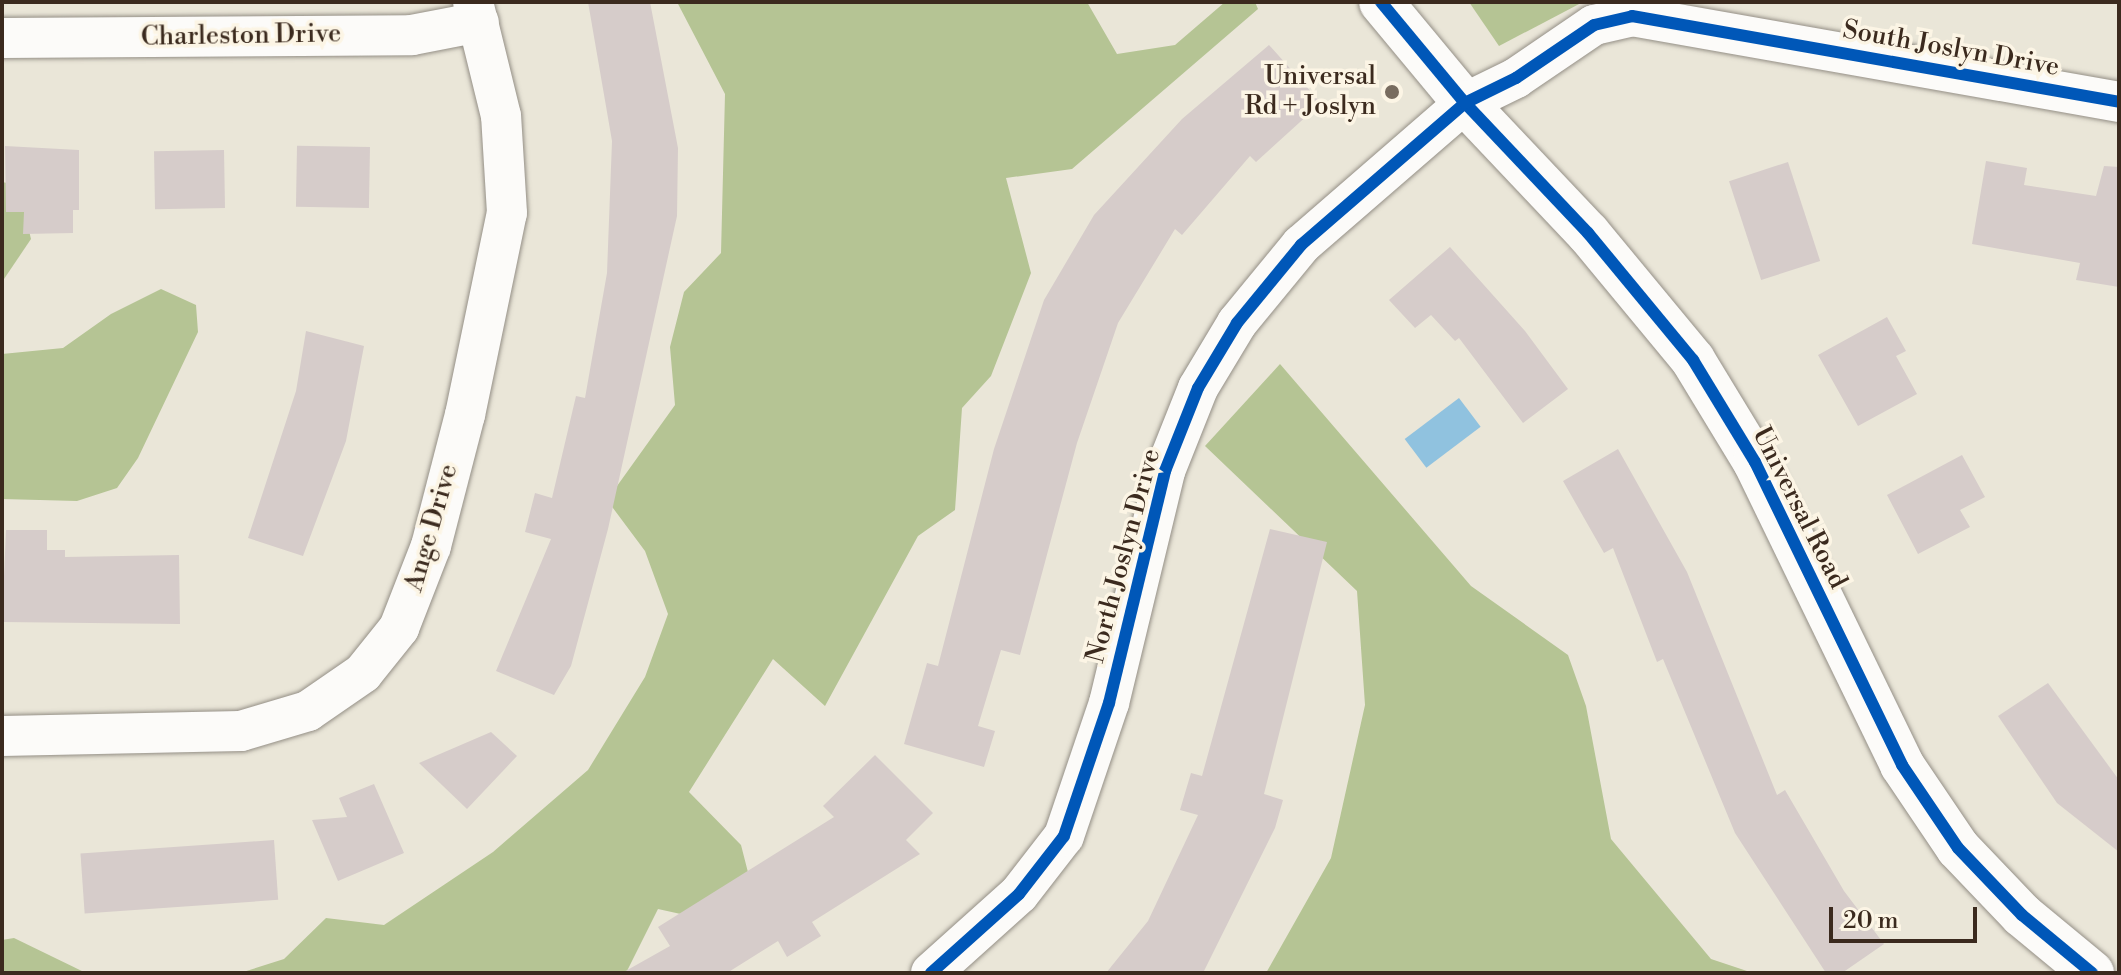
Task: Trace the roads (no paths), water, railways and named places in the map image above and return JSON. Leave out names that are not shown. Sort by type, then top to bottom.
[{"type":"street","name":"Universal Road","points":[[1381,2],[1465,103],[1588,233],[1693,360],[1755,462],[1902,765],[1958,848],[2022,915],[2092,973]]},
{"type":"street","name":"Charleston Drive","points":[[2,38],[412,35],[476,12]]},
{"type":"street","name":"Ange Drive","points":[[2,736],[241,731],[308,711],[363,673],[399,628],[431,546],[465,415],[507,213],[501,116],[476,12]]},
{"type":"street","name":"South Joslyn Drive","points":[[1465,103],[1516,78],[1594,25],[1632,16],[2119,102]]},
{"type":"street","name":"North Joslyn Drive","points":[[931,973],[1019,894],[1064,836],[1109,703],[1165,471],[1198,388],[1230,334],[1301,245],[1465,103]]},
{"type":"water","points":[[1459,398],[1481,427],[1426,468],[1405,439]]},
{"type":"place","name":"Universal Rd + Joslyn","points":[[1392,92]]}]
